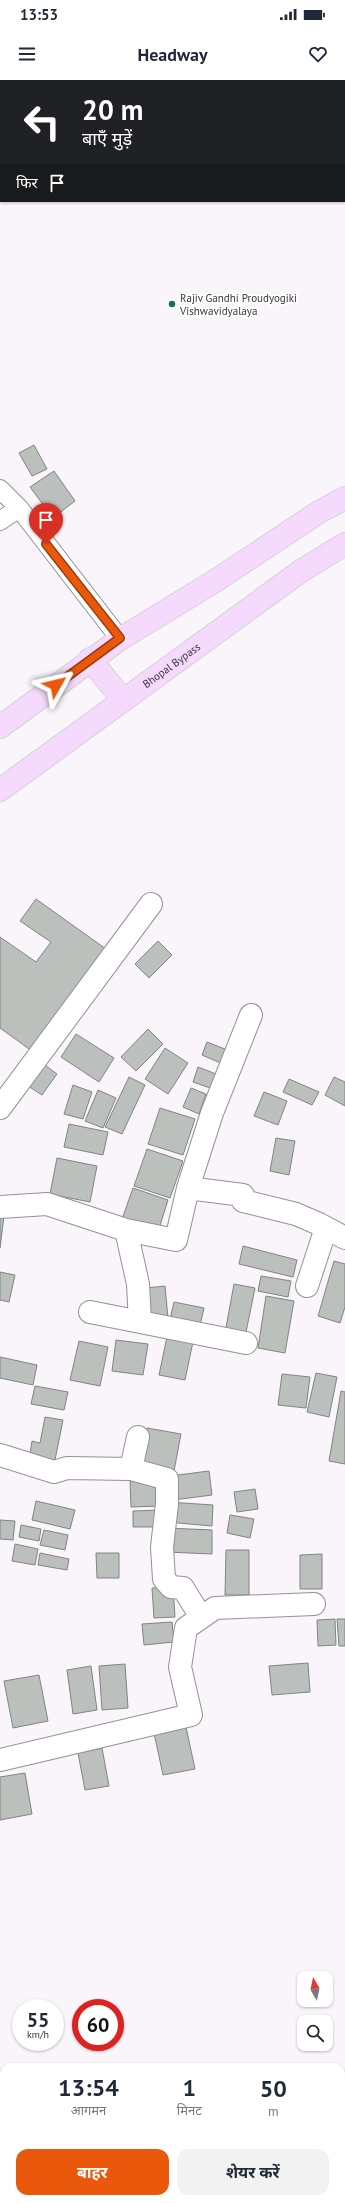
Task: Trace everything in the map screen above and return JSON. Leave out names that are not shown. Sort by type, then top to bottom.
[{"type":"main road","points":[[0,727],[120,638],[215,581],[319,512],[345,498]]},
{"type":"main road","name":"Bhopal Bypass","points":[[0,790],[301,571],[345,544]]},
{"type":"main road","points":[[90,659],[123,700]]},
{"type":"street","points":[[0,1108],[151,904]]},
{"type":"street","points":[[0,1207],[47,1204],[126,1230],[176,1240],[188,1188],[212,1113],[251,1015]]},
{"type":"street","points":[[188,1188],[243,1195],[243,1201],[296,1214],[336,1233],[307,1286]]},
{"type":"street","points":[[126,1230],[138,1284],[140,1322]]},
{"type":"street","points":[[90,1312],[246,1343]]},
{"type":"street","points":[[131,1469],[138,1438]]},
{"type":"street","points":[[0,1455],[54,1472],[67,1468],[131,1469],[168,1479],[167,1504],[162,1547],[164,1579],[171,1587],[183,1588],[201,1617]]},
{"type":"street","points":[[0,1760],[191,1716],[180,1667],[186,1628],[215,1608],[314,1604]]},
{"type":"lane","points":[[0,489],[19,508],[120,638]]},
{"type":"lane","points":[[0,521],[19,508]]},
{"type":"building","points":[[34,445],[47,469],[32,476],[19,453]]},
{"type":"building","points":[[54,471],[75,501],[53,518],[30,487]]},
{"type":"building","points":[[36,899],[106,949],[32,1051],[0,1028],[0,937],[36,962],[51,942],[20,921]]},
{"type":"building","points":[[158,941],[172,955],[149,978],[135,964]]},
{"type":"building","points":[[148,1029],[163,1044],[136,1071],[121,1057]]},
{"type":"building","points":[[76,1034],[114,1058],[99,1082],[61,1057]]},
{"type":"building","points":[[207,1042],[235,1053],[230,1067],[202,1055]]},
{"type":"building","points":[[165,1048],[188,1063],[168,1094],[145,1079]]},
{"type":"building","points":[[45,1065],[57,1074],[42,1095],[28,1086]]},
{"type":"building","points":[[198,1067],[216,1074],[210,1088],[193,1082]]},
{"type":"building","points":[[129,1077],[145,1085],[122,1134],[105,1127]]},
{"type":"building","points":[[334,1077],[345,1082],[345,1106],[325,1095]]},
{"type":"building","points":[[289,1079],[319,1092],[312,1105],[283,1092]]},
{"type":"building","points":[[73,1085],[92,1092],[83,1119],[64,1114]]},
{"type":"building","points":[[191,1088],[206,1094],[199,1114],[183,1107]]},
{"type":"building","points":[[98,1090],[116,1098],[103,1128],[85,1121]]},
{"type":"building","points":[[264,1092],[287,1101],[278,1125],[254,1116]]},
{"type":"building","points":[[160,1108],[195,1119],[183,1155],[148,1144]]},
{"type":"building","points":[[69,1124],[108,1132],[103,1155],[64,1147]]},
{"type":"building","points":[[276,1138],[295,1141],[289,1175],[270,1171]]},
{"type":"building","points":[[147,1149],[183,1161],[170,1198],[134,1186]]},
{"type":"building","points":[[57,1158],[97,1166],[90,1202],[50,1194]]},
{"type":"building","points":[[133,1188],[168,1200],[157,1235],[121,1222]]},
{"type":"building","points":[[0,1215],[4,1216],[0,1248]]},
{"type":"building","points":[[243,1246],[297,1260],[293,1277],[239,1264]]},
{"type":"building","points":[[334,1261],[345,1264],[345,1307],[340,1323],[318,1316]]},
{"type":"building","points":[[0,1272],[15,1275],[9,1302],[0,1300]]},
{"type":"building","points":[[261,1276],[291,1281],[288,1297],[258,1291]]},
{"type":"building","points":[[234,1284],[255,1288],[245,1337],[225,1333]]},
{"type":"building","points":[[165,1286],[168,1318],[149,1320],[146,1288]]},
{"type":"building","points":[[266,1296],[294,1301],[285,1353],[258,1348]]},
{"type":"building","points":[[174,1302],[204,1308],[200,1325],[170,1319]]},
{"type":"building","points":[[168,1332],[194,1337],[185,1380],[159,1375]]},
{"type":"building","points":[[116,1340],[148,1344],[143,1375],[112,1371]]},
{"type":"building","points":[[79,1341],[108,1347],[100,1386],[70,1380]]},
{"type":"building","points":[[0,1357],[37,1365],[33,1385],[0,1378]]},
{"type":"building","points":[[316,1373],[337,1377],[329,1417],[307,1412]]},
{"type":"building","points":[[282,1374],[310,1377],[306,1408],[278,1405]]},
{"type":"building","points":[[35,1386],[68,1392],[64,1410],[31,1404]]},
{"type":"building","points":[[341,1391],[345,1392],[345,1464],[329,1461]]},
{"type":"building","points":[[45,1417],[63,1420],[54,1465],[29,1461],[32,1441],[40,1443]]},
{"type":"building","points":[[147,1428],[181,1434],[174,1471],[139,1465]]},
{"type":"building","points":[[209,1471],[212,1495],[173,1500],[170,1476]]},
{"type":"building","points":[[162,1479],[162,1506],[131,1507],[130,1480]]},
{"type":"building","points":[[255,1489],[258,1509],[237,1512],[234,1492]]},
{"type":"building","points":[[36,1501],[75,1510],[70,1529],[32,1520]]},
{"type":"building","points":[[168,1502],[213,1505],[212,1526],[167,1522]]},
{"type":"building","points":[[160,1510],[160,1527],[133,1527],[133,1511]]},
{"type":"building","points":[[230,1515],[254,1519],[250,1538],[227,1533]]},
{"type":"building","points":[[0,1520],[15,1521],[13,1540],[0,1539]]},
{"type":"building","points":[[21,1525],[41,1529],[39,1541],[19,1537]]},
{"type":"building","points":[[167,1528],[212,1530],[212,1554],[166,1552]]},
{"type":"building","points":[[44,1530],[68,1535],[65,1550],[40,1545]]},
{"type":"building","points":[[15,1544],[38,1549],[35,1565],[12,1561]]},
{"type":"building","points":[[226,1550],[249,1550],[249,1595],[225,1595]]},
{"type":"building","points":[[40,1553],[69,1559],[67,1570],[38,1565]]},
{"type":"building","points":[[96,1553],[119,1553],[119,1578],[97,1578]]},
{"type":"building","points":[[322,1554],[322,1589],[300,1589],[300,1555]]},
{"type":"building","points":[[173,1587],[175,1617],[154,1618],[152,1588]]},
{"type":"building","points":[[335,1619],[336,1645],[318,1646],[317,1620]]},
{"type":"building","points":[[337,1619],[345,1619],[345,1646],[339,1646]]},
{"type":"building","points":[[172,1622],[174,1642],[144,1645],[142,1624]]},
{"type":"building","points":[[308,1663],[310,1692],[272,1695],[269,1666]]},
{"type":"building","points":[[125,1664],[128,1708],[102,1710],[99,1666]]},
{"type":"building","points":[[91,1666],[97,1710],[73,1714],[67,1670]]},
{"type":"building","points":[[39,1675],[48,1721],[13,1728],[4,1681]]},
{"type":"building","points":[[186,1727],[195,1769],[163,1775],[154,1733]]},
{"type":"building","points":[[102,1748],[109,1786],[85,1790],[78,1753]]},
{"type":"building","points":[[25,1773],[32,1814],[0,1820],[0,1777]]},
{"type":"place","name":"Rajiv Gandhi Proudyogiki Vishwavidyalaya","points":[[172,304]]},
{"type":"route","points":[[46,544],[120,638],[56,685]]}]
